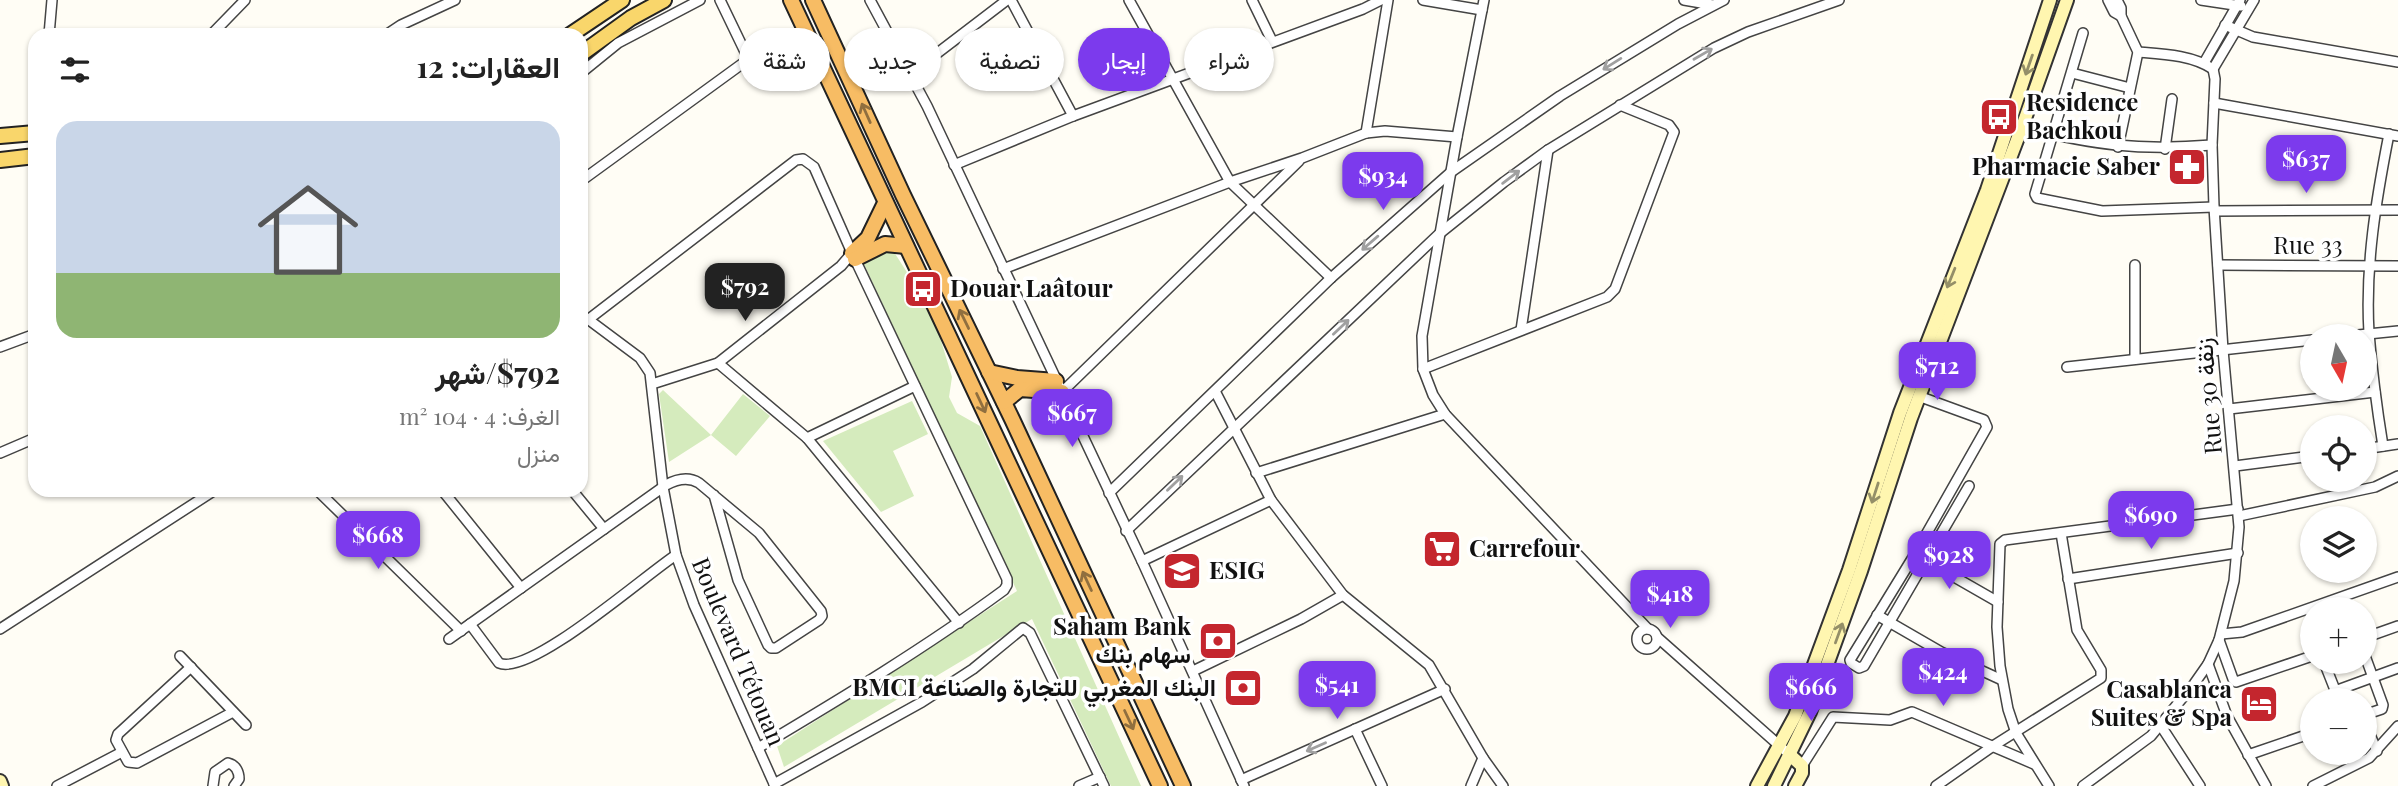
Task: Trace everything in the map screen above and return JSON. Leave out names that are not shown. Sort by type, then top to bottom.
[{"type":"highway","points":[[791,0],[1158,782]]},
{"type":"highway","points":[[813,0],[1183,786]]},
{"type":"highway","points":[[854,256],[868,238],[885,203]]},
{"type":"highway","points":[[854,256],[885,244],[906,246]]},
{"type":"highway","points":[[989,372],[1063,385]]},
{"type":"highway","points":[[1004,402],[1020,389],[1063,385]]},
{"type":"main road","points":[[580,28],[622,0]]},
{"type":"main road","points":[[588,49],[631,18],[664,0]]},
{"type":"main road","points":[[1757,786],[1795,716],[1849,570],[1900,413],[1987,190],[2050,0]]},
{"type":"main road","points":[[1774,786],[1810,712],[1861,571],[1911,418],[2022,127],[2067,0]]},
{"type":"main road","points":[[0,136],[28,134]]},
{"type":"main road","points":[[0,160],[28,157]]},
{"type":"main road","points":[[1790,755],[1802,766],[1796,786]]},
{"type":"main road","points":[[1172,762],[1190,786]]},
{"type":"street","points":[[50,28],[52,0]]},
{"type":"street","points":[[218,28],[245,0]]},
{"type":"street","points":[[396,28],[455,0]]},
{"type":"street","points":[[588,67],[618,43],[699,0]]},
{"type":"street","points":[[588,176],[746,61],[747,56],[720,0]]},
{"type":"street","points":[[870,0],[885,28]]},
{"type":"street","points":[[941,51],[1009,0],[1073,116]]},
{"type":"street","points":[[1129,0],[1230,182],[1331,278]]},
{"type":"street","points":[[1252,0],[1266,28]]},
{"type":"street","points":[[1274,40],[1381,0]]},
{"type":"street","points":[[1366,133],[1388,0]]},
{"type":"street","points":[[1423,0],[1483,5],[1422,336],[1423,369],[1433,395],[1445,414],[1648,629],[1654,631],[1657,637],[1790,755]]},
{"type":"street","points":[[1684,0],[1713,5]]},
{"type":"street","points":[[1109,493],[1331,278],[1451,173],[1560,96],[1678,24],[1724,0]]},
{"type":"street","points":[[1126,531],[1439,234],[1548,150],[1714,48],[1748,32],[1839,0]]},
{"type":"street","points":[[2108,0],[2114,12],[2121,16]]},
{"type":"street","points":[[2117,0],[2121,16],[2138,52],[2118,146]]},
{"type":"street","points":[[2138,52],[2188,58],[2213,69],[2252,4],[2201,0]]},
{"type":"street","points":[[2204,63],[2238,3]]},
{"type":"street","points":[[2225,25],[2253,37],[2398,62]]},
{"type":"street","points":[[2084,33],[2035,194],[2039,200],[2102,211],[2398,210]]},
{"type":"street","name":"Rue 30 زنقة","points":[[2083,786],[2137,748],[2161,726],[2208,664],[2220,637],[2229,603],[2238,553],[2239,513],[2214,209],[2213,69]]},
{"type":"street","points":[[2072,73],[2130,88]]},
{"type":"street","points":[[954,165],[1073,116],[1184,75]]},
{"type":"street","points":[[918,91],[1003,269],[1063,385],[1126,531],[1243,783],[1445,689]]},
{"type":"street","points":[[2165,149],[2172,99]]},
{"type":"street","points":[[2214,103],[2393,135],[2375,209],[2370,265],[2369,324]]},
{"type":"street","points":[[1423,369],[1607,297],[1617,285],[1674,132],[1669,125],[1620,105]]},
{"type":"street","points":[[2022,127],[2118,146],[2165,149],[2212,145]]},
{"type":"street","points":[[1003,269],[1366,133],[1385,131],[1457,137]]},
{"type":"street","points":[[1521,330],[1548,150]]},
{"type":"street","points":[[1063,385],[1302,158]]},
{"type":"street","points":[[588,315],[796,160],[803,159],[814,167],[1007,579],[1004,590],[959,623],[875,678],[758,748]]},
{"type":"street","points":[[652,384],[718,363],[854,256]]},
{"type":"street","points":[[2135,265],[2135,359]]},
{"type":"street","name":"Rue 33","points":[[2218,265],[2398,266]]},
{"type":"street","name":"Boulevard Tétouan","points":[[588,319],[640,358],[650,373],[663,487],[676,555],[694,605],[775,785]]},
{"type":"street","points":[[2377,333],[2398,331]]},
{"type":"street","points":[[0,347],[28,337]]},
{"type":"street","points":[[2067,367],[2300,342]]},
{"type":"street","points":[[718,363],[807,438],[959,623]]},
{"type":"street","points":[[807,438],[915,386]]},
{"type":"street","points":[[1215,391],[1271,500],[1343,595],[1429,665],[1483,758],[1503,786]]},
{"type":"street","points":[[1921,397],[1984,420],[1987,427],[1850,661],[1859,668],[1864,666],[1969,486]]},
{"type":"street","points":[[2229,409],[2300,401]]},
{"type":"street","points":[[2376,401],[2383,446]]},
{"type":"street","points":[[1256,473],[1445,414]]},
{"type":"street","points":[[0,453],[28,441]]},
{"type":"street","points":[[2377,447],[2398,444]]},
{"type":"street","points":[[2235,466],[2300,458]]},
{"type":"street","points":[[2049,786],[2016,733],[2002,680],[1997,627],[2000,544],[2005,540],[2239,513],[2375,487],[2398,476]]},
{"type":"street","points":[[449,639],[663,487],[678,480],[690,479],[714,495],[759,533],[822,614],[819,620],[776,648],[768,645],[738,580],[714,495]]},
{"type":"street","points":[[0,629],[204,497]]},
{"type":"street","points":[[324,497],[461,631]]},
{"type":"street","points":[[448,497],[521,588]]},
{"type":"street","points":[[578,497],[604,529]]},
{"type":"street","points":[[1142,561],[1271,500]]},
{"type":"street","points":[[1936,786],[2101,676],[2101,670],[2077,629],[2061,533]]},
{"type":"street","points":[[2067,579],[2238,553]]},
{"type":"street","points":[[1915,554],[1998,602]]},
{"type":"street","points":[[470,624],[499,663],[506,666],[514,664],[576,630],[676,555]]},
{"type":"street","points":[[2347,597],[2398,577]]},
{"type":"street","points":[[1193,671],[1301,619],[1343,595]]},
{"type":"street","points":[[2300,614],[2220,637],[2236,682],[2300,660]]},
{"type":"street","points":[[1877,615],[1950,656],[2002,680]]},
{"type":"street","points":[[2377,633],[2398,626]]},
{"type":"street","points":[[775,785],[922,702],[973,669],[1023,628],[1030,633],[1102,781],[1079,786]]},
{"type":"street","points":[[1648,629],[1638,634],[1640,645],[1651,647],[1656,643],[1657,637]]},
{"type":"street","points":[[180,656],[246,725]]},
{"type":"street","points":[[2208,664],[2227,716],[2266,786]]},
{"type":"street","points":[[191,667],[120,731],[116,738],[130,763],[137,763],[233,712]]},
{"type":"street","points":[[2351,688],[2398,668]]},
{"type":"street","points":[[2372,674],[2376,688]]},
{"type":"street","points":[[2377,690],[2382,707],[2377,709]]},
{"type":"street","points":[[1802,766],[1830,720],[1840,716],[1882,721],[1912,712],[2034,764]]},
{"type":"street","points":[[2161,726],[2200,786]]},
{"type":"street","points":[[2377,751],[2398,726]]},
{"type":"street","points":[[1355,730],[1382,786]]},
{"type":"street","points":[[2248,755],[2300,737]]},
{"type":"street","points":[[57,786],[122,752]]},
{"type":"street","points":[[1471,786],[1483,758]]},
{"type":"street","points":[[213,786],[215,772],[228,763],[233,764],[238,771],[239,779],[234,786]]},
{"type":"street","points":[[2313,786],[2358,765]]},
{"type":"green space","points":[[892,249],[932,311],[952,377],[949,397],[957,413],[980,426],[1141,786],[1111,786],[1032,619],[784,767],[777,746],[1017,591],[863,262],[875,252]]},
{"type":"green space","points":[[663,390],[711,435],[669,462],[659,394]]},
{"type":"green space","points":[[743,394],[770,416],[736,456],[711,435]]},
{"type":"green space","points":[[912,401],[928,434],[893,451],[914,496],[881,512],[823,441]]},
{"type":"place","name":"Residence Bachkou","points":[[1999,117]]},
{"type":"place","name":"Pharmacie Saber","points":[[2187,167]]},
{"type":"place","name":"Douar Laâtour","points":[[923,289]]},
{"type":"place","name":"Carrefour","points":[[1442,549]]},
{"type":"place","name":"ESIG","points":[[1182,571]]},
{"type":"place","name":"Saham Bank سهام بنك","points":[[1218,641]]},
{"type":"place","name":"BMCI البنك المغربي للتجارة والصناعة","points":[[1243,688]]},
{"type":"place","name":"Casablanca Suites & Spa","points":[[2259,704]]}]
